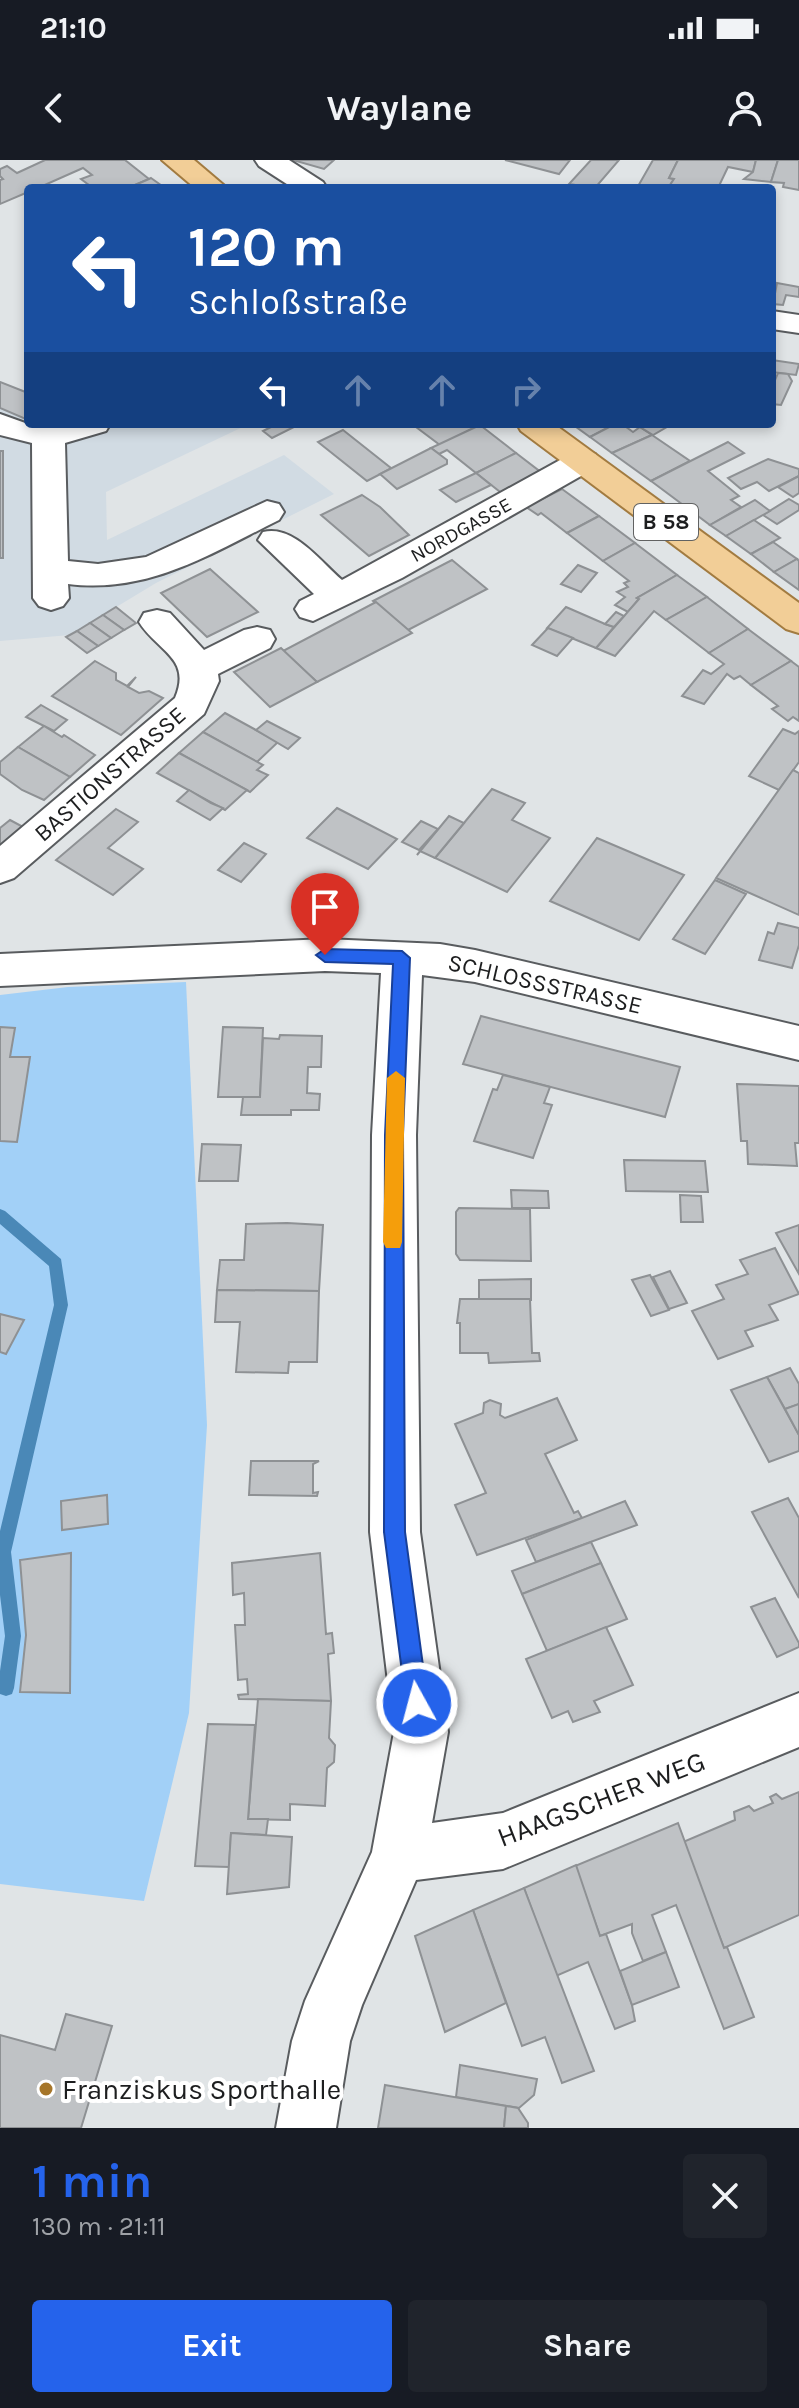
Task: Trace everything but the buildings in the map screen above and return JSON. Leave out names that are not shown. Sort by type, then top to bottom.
[{"type":"main road","points":[[176,160],[208,184]]},
{"type":"main road","name":"B 58","points":[[538,428],[799,621]]},
{"type":"street","points":[[269,160],[307,184]]},
{"type":"street","points":[[776,321],[799,324]]},
{"type":"street","points":[[0,424],[30,435],[48,437],[64,436],[84,428]]},
{"type":"street","name":"NORDGASSE","points":[[48,437],[51,584],[154,567],[271,526],[325,602],[583,461]]},
{"type":"street","points":[[157,622],[186,651],[198,669],[257,639]]},
{"type":"street","name":"BASTIONSTRASSE","points":[[0,868],[191,705],[201,681],[198,669]]},
{"type":"street","name":"SCHLOSSSTRASSE","points":[[0,970],[325,955],[402,958],[475,966],[799,1043]]},
{"type":"street","points":[[306,2128],[321,2041],[334,2001],[399,1855],[421,1732],[395,1532],[394,1150],[402,958]]},
{"type":"street","name":"HAAGSCHER WEG","points":[[399,1855],[503,1841],[799,1720]]},
{"type":"shaded area","points":[[0,382],[24,391],[24,428],[241,428],[106,492],[107,540],[284,455],[334,494],[156,583],[70,635],[0,641]]},
{"type":"shaded area","points":[[186,982],[207,1425],[189,1713],[144,1901],[0,1884],[0,995],[68,987]]},
{"type":"waterway","points":[[0,1215],[56,1263],[61,1305],[3,1552],[13,1636],[6,1688]]},
{"type":"slow traffic","points":[[393,1242],[396,1078]]},
{"type":"place","name":"Franziskus Sporthalle","points":[[46,2089]]},
{"type":"route","points":[[325,955],[402,958],[394,1135],[392,1364],[395,1532],[417,1703]]}]
